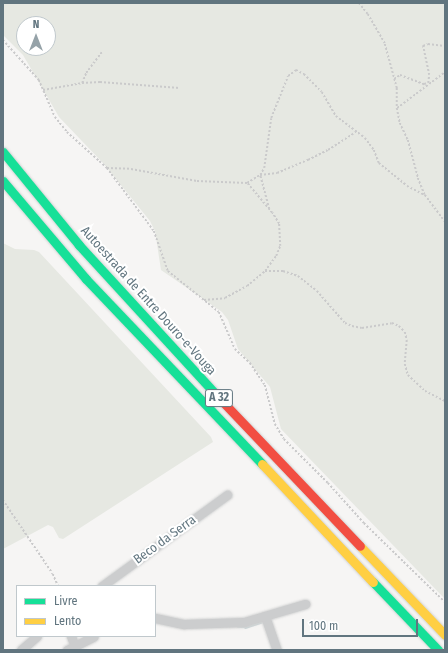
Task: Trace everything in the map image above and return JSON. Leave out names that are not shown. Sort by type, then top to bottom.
[{"type":"highway","name":"Autoestrada de Entre Douro-e-Vouga","points":[[3,152],[79,245],[235,415],[445,636]]},
{"type":"highway","name":"A 32","points":[[3,181],[86,279],[438,650]]},
{"type":"street","name":"Beco da Serra","points":[[103,585],[227,495]]},
{"type":"street","points":[[156,618],[184,624],[244,622],[305,604]]},
{"type":"street","points":[[265,616],[278,650]]},
{"type":"street","points":[[21,650],[36,637]]},
{"type":"street","points":[[71,637],[71,648],[92,637]]},
{"type":"path","points":[[359,3],[368,14],[385,44],[397,88],[397,108],[400,123],[408,140],[425,195],[445,222]]},
{"type":"path","points":[[3,40],[39,80],[55,117],[67,132],[107,168],[154,231],[168,271],[219,312],[235,349],[250,363],[265,385],[275,424],[284,439],[328,483],[364,523],[445,602]]},
{"type":"path","points":[[428,83],[429,74],[423,46],[428,44],[445,46]]},
{"type":"path","points":[[82,83],[86,73],[102,52]]},
{"type":"path","points":[[107,168],[131,169],[197,181],[247,183],[260,174],[264,168],[271,118],[288,76],[296,70],[304,74],[322,92],[336,116],[365,138],[374,150],[379,163],[407,186],[425,195]]},
{"type":"path","points":[[397,108],[428,83],[445,72]]},
{"type":"path","points":[[394,79],[400,75],[424,84],[428,83]]},
{"type":"path","points":[[43,90],[82,83],[121,83],[180,88]]},
{"type":"path","points":[[260,174],[277,173],[308,160],[328,150],[356,132]]},
{"type":"path","points":[[260,174],[270,210]]},
{"type":"path","points":[[204,300],[225,298],[247,286],[265,271],[276,256],[280,246],[281,236],[279,224],[270,210],[247,183]]},
{"type":"path","points":[[265,271],[283,271],[298,276],[317,291],[345,323],[352,326],[362,328],[392,323],[399,326],[405,332],[407,340],[405,364],[408,375],[425,391],[445,401]]},
{"type":"path","points":[[3,500],[53,574],[58,585]]},
{"type":"shaded area","points":[[3,3],[445,3],[445,599],[281,429],[270,387],[238,349],[228,320],[222,312],[161,270],[155,231],[150,221],[103,163],[59,117],[24,56],[56,56],[56,16],[16,16],[16,48],[3,35]]},
{"type":"shaded area","points":[[3,243],[15,249],[34,250],[39,252],[211,437],[213,442],[63,539],[59,538],[53,527],[48,525],[3,549]]},
{"type":"waterway","points":[[238,627],[245,627],[264,621]]},
{"type":"traffic: fast","points":[[3,152],[79,245],[222,401]]},
{"type":"traffic: fast","points":[[3,181],[86,279],[262,464]]},
{"type":"traffic: fast","points":[[373,582],[438,650]]},
{"type":"traffic: slow","points":[[262,464],[373,582]]},
{"type":"traffic: slow","points":[[360,546],[445,635]]},
{"type":"traffic: jam","points":[[222,401],[360,546]]}]
